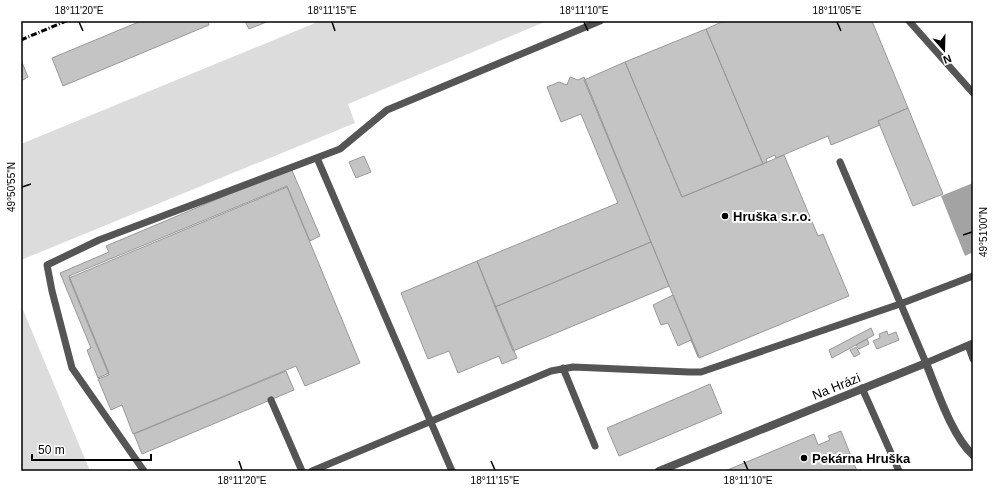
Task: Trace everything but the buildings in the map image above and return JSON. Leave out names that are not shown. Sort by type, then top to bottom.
[{"type":"street","name":"Na Hrázi","points":[[659,471],[926,363]]},
{"type":"street","points":[[926,363],[955,430],[962,442],[973,455]]},
{"type":"lane","points":[[144,471],[72,368],[52,291],[47,265],[99,240],[340,149],[387,110],[600,21]]},
{"type":"lane","points":[[909,21],[973,93]]},
{"type":"lane","points":[[317,158],[452,471]]},
{"type":"lane","points":[[840,162],[926,363],[971,344],[973,359]]},
{"type":"lane","points":[[312,471],[551,371],[573,367],[701,372],[900,304],[973,276]]},
{"type":"lane","points":[[563,368],[595,446]]},
{"type":"lane","points":[[862,388],[899,471]]},
{"type":"lane","points":[[271,400],[302,471]]},
{"type":"shaded area","points":[[320,21],[547,21],[348,104],[355,123],[21,260],[21,144]]},
{"type":"shaded area","points":[[973,183],[973,252],[965,256],[941,196]]},
{"type":"shaded area","points":[[21,305],[90,471],[21,471]]},
{"type":"railway","points":[[21,40],[66,21]]},
{"type":"place","name":"Hruška s.r.o.","points":[[725,216]]},
{"type":"place","name":"Pekárna Hruška","points":[[804,458]]}]
